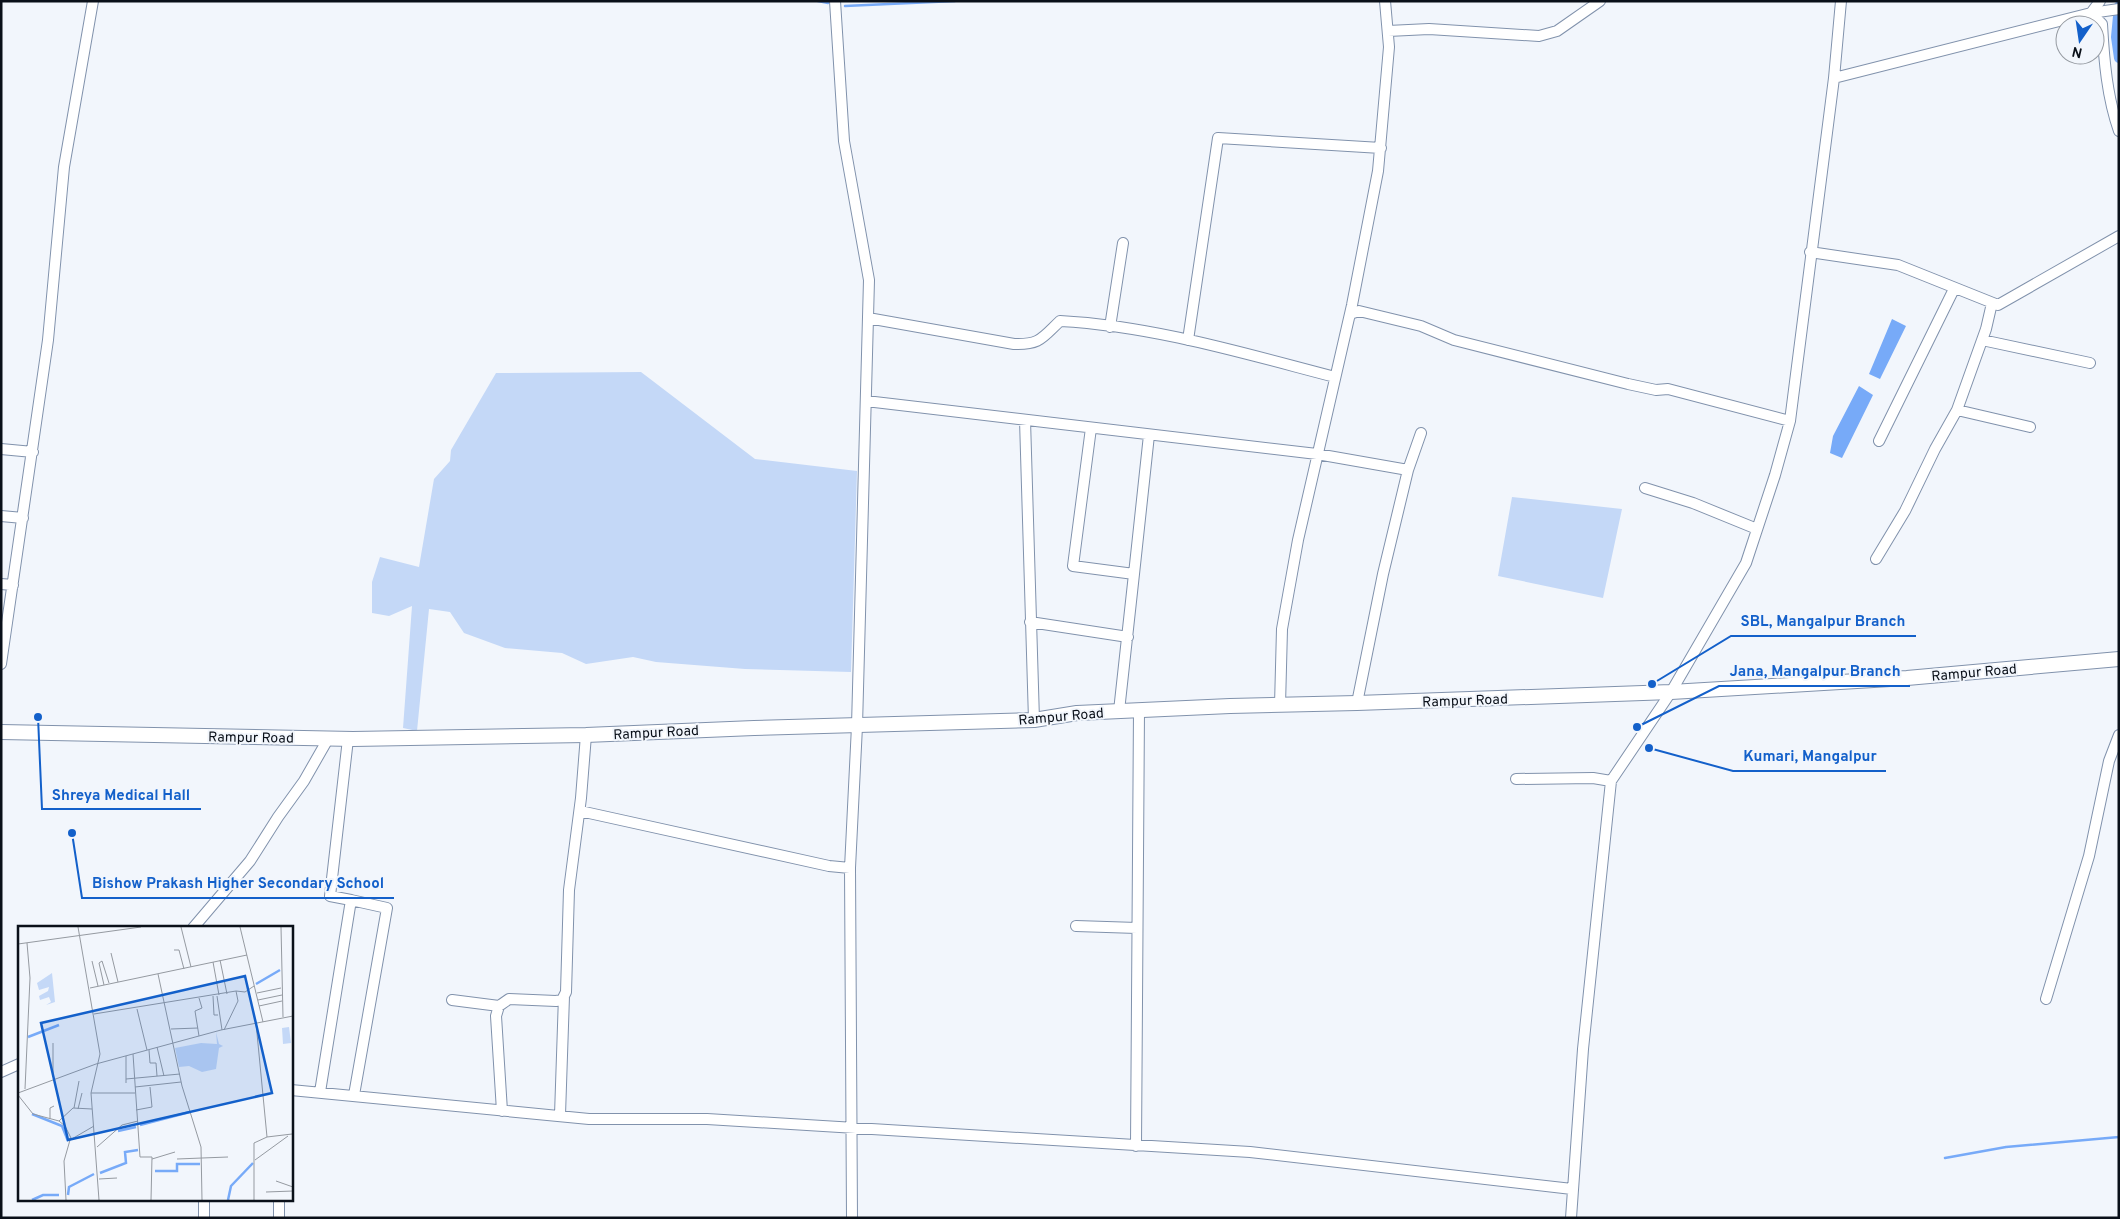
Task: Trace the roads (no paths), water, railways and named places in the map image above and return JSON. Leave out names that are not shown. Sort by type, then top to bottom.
[{"type":"main road","name":"Rampur Road","points":[[1,732],[348,739],[586,735],[1034,720],[1077,713],[1119,711],[1671,692],[1907,678],[2119,659]]},
{"type":"street","points":[[1,664],[48,340],[64,167],[93,1]]},
{"type":"street","points":[[836,1],[844,141],[870,280],[857,726],[850,868],[852,1218]]},
{"type":"street","points":[[1280,705],[1282,629],[1298,540],[1350,314],[1381,148],[1389,47],[1384,1]]},
{"type":"street","points":[[1388,31],[1429,29],[1539,36],[1556,31],[1600,1]]},
{"type":"street","points":[[1571,1218],[1583,1049],[1611,780],[1671,692],[1746,564],[1790,421],[1810,252],[1834,78],[1841,1]]},
{"type":"street","points":[[2091,13],[2100,1]]},
{"type":"street","points":[[1834,78],[2091,13],[2114,9]]},
{"type":"street","points":[[2091,13],[2102,24],[2105,69],[2113,113],[2119,131]]},
{"type":"street","points":[[1188,340],[1218,138],[1381,148]]},
{"type":"street","points":[[1810,252],[1898,265],[1998,305],[2119,236]]},
{"type":"street","points":[[1110,327],[1122,243]]},
{"type":"street","points":[[1879,442],[1954,289]]},
{"type":"street","points":[[1876,559],[1905,511],[1935,449],[1957,410],[1982,340],[1992,303]]},
{"type":"street","points":[[1350,314],[1359,311],[1421,326],[1463,342],[1628,384],[1656,390],[1668,389],[1698,396],[1790,421]]},
{"type":"street","points":[[868,318],[1014,344],[1038,342],[1060,321],[1110,327],[1188,340],[1335,377]]},
{"type":"street","points":[[1982,340],[2090,363]]},
{"type":"street","points":[[866,401],[1318,454],[1408,470]]},
{"type":"street","points":[[1957,410],[2030,427]]},
{"type":"street","points":[[1025,420],[1034,720]]},
{"type":"street","points":[[1092,428],[1073,566],[1134,574]]},
{"type":"street","points":[[1356,704],[1383,574],[1408,470],[1421,433]]},
{"type":"street","points":[[1119,711],[1149,435]]},
{"type":"street","points":[[1,449],[33,452]]},
{"type":"street","points":[[1645,488],[1693,503],[1757,529]]},
{"type":"street","points":[[1,516],[23,518]]},
{"type":"street","points":[[1,584],[13,585]]},
{"type":"street","points":[[1030,622],[1128,637]]},
{"type":"street","points":[[1136,1146],[1139,711]]},
{"type":"street","points":[[502,1111],[496,1016],[499,1006],[509,999],[556,1002],[562,1000],[566,992],[569,890],[580,811],[586,735]]},
{"type":"street","points":[[2046,999],[2089,856],[2109,761],[2119,735]]},
{"type":"street","points":[[195,926],[250,861],[304,781],[328,739]]},
{"type":"street","points":[[348,739],[330,896],[387,908],[354,1095]]},
{"type":"street","points":[[1516,778],[1593,778],[1611,780]]},
{"type":"street","points":[[580,811],[829,866],[850,868]]},
{"type":"street","points":[[320,1092],[351,900]]},
{"type":"street","points":[[1076,926],[1137,928]]},
{"type":"street","points":[[560,1115],[564,996]]},
{"type":"street","points":[[452,1000],[499,1006]]},
{"type":"street","points":[[1,1072],[18,1064]]},
{"type":"street","points":[[293,1092],[354,1095],[502,1111],[560,1115],[589,1120],[707,1119],[1276,1155],[1572,1189]]},
{"type":"street","points":[[204,1202],[204,1218]]},
{"type":"street","points":[[279,1202],[279,1218]]},
{"type":"water","points":[[1892,319],[1906,326],[1880,379],[1869,374]]},
{"type":"water","points":[[1859,386],[1873,395],[1842,458],[1830,453],[1833,436]]},
{"type":"waterway","points":[[818,1],[828,3]]},
{"type":"waterway","points":[[845,6],[955,1]]},
{"type":"waterway","points":[[2119,6],[2116,37],[2119,58]]},
{"type":"waterway","points":[[1945,1158],[2006,1147],[2119,1137]]},
{"type":"place","name":"SBL, Mangalpur Branch","points":[[1652,684]]},
{"type":"place","name":"Shreya Medical Hall","points":[[38,717]]},
{"type":"place","name":"Jana, Mangalpur Branch","points":[[1637,727]]},
{"type":"place","name":"Kumari, Mangalpur","points":[[1649,748]]},
{"type":"place","name":"Bishow Prakash Higher Secondary School","points":[[72,833]]}]
